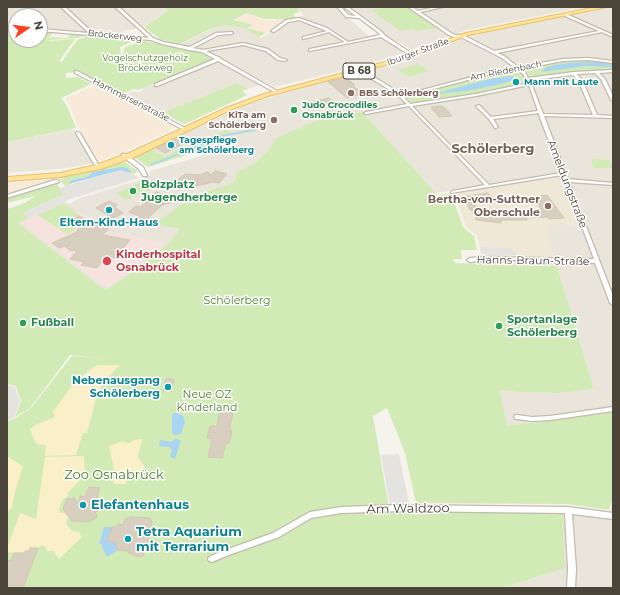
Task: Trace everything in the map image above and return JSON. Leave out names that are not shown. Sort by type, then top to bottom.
[{"type":"main road","name":"Iburger Straße","points":[[359,70],[454,36],[594,7]]},
{"type":"main road","name":"Iburger Straße","points":[[7,177],[52,176],[80,171],[125,156],[242,100],[387,63],[462,36],[604,7]]},
{"type":"main road","name":"Iburger Straße","points":[[7,177],[60,172],[125,156]]},
{"type":"street","points":[[63,7],[92,34]]},
{"type":"street","points":[[117,7],[152,39]]},
{"type":"street","points":[[339,7],[347,16],[359,17]]},
{"type":"street","points":[[346,7],[381,33],[382,36],[409,53]]},
{"type":"street","points":[[410,7],[454,36],[462,36]]},
{"type":"street","points":[[417,12],[441,7]]},
{"type":"street","points":[[566,14],[613,36]]},
{"type":"street","points":[[297,15],[294,16],[330,31],[347,42]]},
{"type":"street","points":[[274,31],[287,21],[299,19]]},
{"type":"street","name":"Bröckerweg","points":[[48,31],[152,39],[162,43],[202,51],[275,91]]},
{"type":"street","points":[[304,38],[330,31]]},
{"type":"street","points":[[495,52],[565,40],[603,31]]},
{"type":"street","points":[[189,49],[217,34],[231,33]]},
{"type":"street","points":[[310,50],[382,36]]},
{"type":"street","name":"Ameldungstraße","points":[[462,36],[495,52],[519,68],[529,82],[596,262],[613,303]]},
{"type":"street","points":[[202,51],[242,44],[267,50],[279,59],[284,60]]},
{"type":"street","points":[[156,85],[219,59]]},
{"type":"street","name":"Am Riedenbach","points":[[399,94],[422,91],[477,76],[578,59],[595,59],[613,62]]},
{"type":"street","points":[[359,70],[399,94],[488,186]]},
{"type":"street","name":"Am Riedenbach","points":[[366,113],[476,95],[529,82],[574,74],[613,71]]},
{"type":"street","name":"Hammersenstraße","points":[[76,72],[184,128]]},
{"type":"street","points":[[596,72],[602,79],[613,100]]},
{"type":"street","points":[[574,74],[580,82],[596,117]]},
{"type":"street","points":[[478,106],[490,118],[496,127]]},
{"type":"street","points":[[490,118],[540,113],[613,117]]},
{"type":"street","points":[[78,133],[96,164]]},
{"type":"street","points":[[125,156],[142,168],[145,175]]},
{"type":"street","points":[[453,192],[563,174]]},
{"type":"street","points":[[565,180],[613,184]]},
{"type":"street","points":[[7,197],[57,181]]},
{"type":"street","name":"Hanns-Braun-Straße","points":[[470,260],[596,262]]},
{"type":"street","points":[[517,417],[532,419],[550,418],[613,409]]},
{"type":"street","name":"Am Waldzoo","points":[[212,559],[276,535],[310,515],[341,510],[414,508],[568,510],[613,516]]},
{"type":"street","points":[[568,510],[572,569],[571,588]]},
{"type":"shaded area","points":[[7,7],[163,7],[168,11],[143,27],[120,32],[123,36],[48,30],[48,8],[8,8],[7,28]]},
{"type":"shaded area","points":[[303,7],[336,7],[372,39],[382,38],[404,53],[368,64],[275,87],[203,50],[181,44],[211,29],[224,25],[244,28],[261,38],[288,22],[302,19],[299,18],[303,15],[299,9]]},
{"type":"shaded area","points":[[348,7],[584,7],[467,30],[412,49],[388,37]]},
{"type":"shaded area","points":[[613,7],[613,412],[507,426],[500,390],[559,393],[594,389],[555,259],[482,257],[477,236],[466,226],[454,190],[436,193],[362,112],[317,120],[276,138],[269,150],[256,162],[237,172],[234,182],[191,197],[156,224],[180,229],[168,244],[122,280],[105,290],[18,223],[65,201],[69,204],[83,197],[143,179],[149,175],[150,171],[198,157],[219,149],[218,143],[207,136],[165,156],[150,149],[246,105],[319,82],[392,65],[465,38],[504,28]]},
{"type":"shaded area","points":[[247,13],[264,20],[287,19],[267,33],[248,28],[253,25],[234,21]]},
{"type":"shaded area","points":[[218,61],[260,85],[242,91],[247,95],[184,124],[124,95],[133,91],[142,91],[143,88]]},
{"type":"shaded area","points":[[97,85],[178,126],[121,154],[98,161],[80,130],[66,98]]},
{"type":"shaded area","points":[[74,129],[93,163],[68,168],[7,173],[7,142]]},
{"type":"shaded area","points":[[121,170],[133,174],[139,178],[70,199],[29,218],[23,213],[64,194],[59,188]]},
{"type":"shaded area","points":[[62,177],[51,181],[7,195],[7,181]]},
{"type":"shaded area","points":[[559,177],[577,225],[545,224],[555,259],[482,257],[477,236],[466,226],[455,193]]},
{"type":"shaded area","name":"Kinderhospital Osnabrück","points":[[65,202],[76,211],[111,227],[107,232],[166,243],[121,279],[106,288],[20,222]]},
{"type":"shaded area","points":[[480,247],[509,248],[520,255],[508,254],[508,257],[488,256],[487,254],[481,253]]},
{"type":"shaded area","points":[[488,261],[554,262],[555,266],[488,264]]},
{"type":"shaded area","points":[[7,385],[15,387],[20,401],[14,418],[7,420]]},
{"type":"shaded area","points":[[399,454],[409,504],[390,505],[381,455]]},
{"type":"shaded area","points":[[613,498],[613,588],[502,588],[565,568],[563,513],[609,519]]},
{"type":"green space","points":[[164,7],[302,7],[298,9],[300,12],[293,14],[297,19],[264,19],[247,13],[233,20],[253,25],[247,28],[266,33],[259,37],[244,28],[224,25],[210,29],[180,44],[161,40],[144,27],[168,11]]},
{"type":"green space","points":[[390,7],[406,7],[437,28],[417,31],[412,29],[400,31],[371,10]]},
{"type":"green space","name":"Vogelschutzgehölz Bröckerweg","points":[[7,30],[8,48],[48,48],[48,31],[55,31],[49,39],[51,37],[67,38],[70,35],[87,35],[77,38],[49,40],[75,39],[59,61],[62,62],[77,40],[91,35],[138,39],[120,47],[121,58],[125,47],[135,44],[141,40],[201,53],[215,59],[138,90],[134,89],[120,95],[79,72],[66,73],[66,78],[78,77],[91,84],[61,98],[67,106],[76,128],[7,142]]},
{"type":"green space","points":[[578,60],[613,63],[613,70],[575,72],[534,78],[531,77],[524,68]]},
{"type":"green space","points":[[418,64],[429,71],[410,77],[398,70]]},
{"type":"green space","points":[[517,69],[525,82],[486,92],[417,103],[411,102],[404,95],[428,91]]},
{"type":"green space","points":[[237,83],[248,89],[241,91],[247,95],[185,124],[163,113]]},
{"type":"green space","points":[[362,112],[436,193],[433,196],[451,193],[463,227],[474,236],[477,250],[461,250],[462,259],[453,259],[455,263],[557,266],[594,389],[559,393],[500,390],[507,426],[613,412],[613,498],[609,510],[567,504],[416,503],[405,453],[387,408],[373,416],[389,508],[563,510],[565,568],[502,588],[187,588],[187,586],[186,588],[7,588],[7,421],[14,419],[31,408],[72,356],[115,360],[70,355],[30,408],[15,417],[21,401],[16,386],[7,384],[7,209],[25,203],[35,196],[7,203],[7,198],[56,183],[64,194],[23,213],[29,218],[18,223],[105,290],[122,280],[168,244],[180,229],[155,224],[191,197],[234,182],[237,172],[256,162],[269,150],[276,138],[317,120]]},
{"type":"green space","points":[[254,128],[260,131],[215,137],[213,135],[225,130],[233,133]]},
{"type":"green space","points":[[207,136],[218,143],[193,153],[148,167],[136,158],[136,156],[150,149],[165,156]]},
{"type":"green space","points":[[591,159],[610,160],[613,168],[594,168]]},
{"type":"green space","points":[[120,162],[126,163],[138,171],[133,174],[130,173],[130,171],[116,168],[107,171],[93,172],[87,177],[78,179],[69,184],[70,185],[65,186],[60,180],[67,176]]},
{"type":"green space","name":"Bolzplatz Jugendherberge","points":[[141,182],[151,189],[126,200],[116,193]]},
{"type":"green space","points":[[64,203],[79,215],[71,219],[76,222],[75,230],[67,234],[37,215]]},
{"type":"sand","points":[[97,365],[120,365],[103,382],[95,402],[87,433],[83,433],[76,455],[45,456],[46,445],[37,444],[35,442],[30,429],[35,425],[55,417],[53,412],[75,381]]},
{"type":"sand","points":[[142,439],[138,457],[144,466],[145,472],[141,475],[134,474],[130,476],[127,479],[126,484],[113,484],[114,470],[109,446],[124,441],[125,443],[130,443],[134,440]]},
{"type":"sand","points":[[7,456],[23,466],[12,507],[7,513]]},
{"type":"sand","points":[[84,456],[85,475],[68,493],[68,496],[63,499],[59,510],[61,513],[66,513],[68,516],[66,524],[72,531],[79,532],[82,537],[59,559],[53,551],[47,551],[45,546],[30,548],[29,551],[25,551],[24,553],[7,552],[7,548],[20,513],[36,519],[45,457]]},
{"type":"water","points":[[596,62],[613,64],[613,67],[585,66],[541,72],[545,68],[556,65]]},
{"type":"water","points":[[510,76],[514,77],[514,80],[501,84],[466,91],[433,94],[490,79]]},
{"type":"water","points":[[122,167],[131,171],[130,173],[121,170],[69,184],[72,180],[87,177],[93,172]]},
{"type":"water","points":[[174,413],[178,413],[183,416],[185,422],[181,434],[174,435],[172,432],[172,415]]},
{"type":"water","points":[[175,439],[181,440],[175,459],[170,456],[172,450],[169,447],[159,446],[160,440],[171,442]]},
{"type":"water","points":[[104,527],[112,527],[107,541],[117,542],[116,545],[118,550],[107,557],[102,544],[99,544]]},
{"type":"building","points":[[344,77],[354,84],[354,87],[362,94],[347,98],[328,82]]},
{"type":"building","points":[[329,98],[335,103],[318,108],[311,102]]},
{"type":"building","points":[[441,106],[445,108],[452,116],[439,117],[431,107]]},
{"type":"building","name":"Tagespflege am Schölerberg","points":[[176,139],[185,143],[165,153],[156,148]]},
{"type":"building","points":[[215,171],[227,174],[219,183],[214,182],[195,186],[194,183],[180,186],[175,182],[185,174],[199,175],[208,172],[211,175]]},
{"type":"building","points":[[157,192],[171,198],[174,202],[162,205],[148,218],[152,219],[148,224],[135,221],[139,216],[129,212],[136,206],[140,207],[150,199],[147,197]]},
{"type":"building","points":[[488,193],[493,199],[474,202],[479,214],[495,216],[495,214],[519,214],[518,211],[542,210],[532,197],[547,195],[564,218],[526,218],[527,220],[501,220],[501,223],[476,220],[476,215],[474,215],[472,210],[470,210],[466,202],[471,202],[467,196]]},
{"type":"building","name":"Eltern-Kind-Haus","points":[[109,201],[117,205],[114,207],[123,213],[113,218],[96,208]]},
{"type":"building","points":[[79,216],[109,228],[103,235],[130,240],[115,258],[106,256],[97,268],[81,265],[84,262],[70,259],[77,251],[69,250],[65,246],[59,248],[52,243],[77,232],[79,222],[74,219]]},
{"type":"building","name":"Nebenausgang Schölerberg","points":[[166,379],[174,379],[171,391],[163,391]]},
{"type":"building","points":[[220,412],[233,413],[229,431],[232,431],[229,443],[226,443],[222,458],[208,457],[212,439],[207,438],[210,426],[217,426]]},
{"type":"building","name":"Elefantenhaus","points":[[89,487],[100,488],[97,498],[101,503],[99,510],[95,512],[97,516],[96,518],[89,522],[71,521],[70,516],[68,516],[63,509],[67,499],[74,498],[79,503],[80,496],[85,497]]},
{"type":"building","name":"Tetra Aquarium mit Terrarium","points":[[131,517],[150,518],[152,523],[146,549],[143,552],[144,555],[141,557],[132,555],[128,553],[128,551],[118,550],[115,542],[107,541],[112,527],[116,527],[118,524],[123,525],[125,519]]},
{"type":"building","points":[[30,548],[38,548],[24,586],[7,586],[7,560],[11,561],[14,553],[24,553],[25,551],[29,551]]},
{"type":"waterway","points":[[217,137],[258,129]]},
{"type":"waterway","points":[[151,165],[213,140]]},
{"type":"place","name":"Mann mit Laute","points":[[516,82]]},
{"type":"place","name":"BBS Schölerberg","points":[[351,93]]},
{"type":"place","name":"Judo Crocodiles Osnabrück","points":[[294,110]]},
{"type":"place","name":"KiTa am Schölerberg","points":[[274,120]]},
{"type":"place","name":"Tagespflege am Schölerberg","points":[[171,145]]},
{"type":"place","name":"Bolzplatz Jugendherberge","points":[[133,191]]},
{"type":"place","name":"Bertha-von-Suttner Oberschule","points":[[548,206]]},
{"type":"place","name":"Eltern-Kind-Haus","points":[[109,210]]},
{"type":"place","name":"Kinderhospital Osnabrück","points":[[107,261]]},
{"type":"place","name":"Fußball","points":[[23,323]]},
{"type":"place","name":"Sportanlage Schölerberg","points":[[499,326]]},
{"type":"place","name":"Nebenausgang Schölerberg","points":[[168,387]]},
{"type":"place","name":"Elefantenhaus","points":[[83,505]]},
{"type":"place","name":"Tetra Aquarium mit Terrarium","points":[[128,539]]},
{"type":"district","name":"Schölerberg","points":[[493,149]]},
{"type":"park label","name":"Neue OZ Kinderland","points":[[207,401]]},
{"type":"park label","name":"Zoo Osnabrück","points":[[114,475]]}]
